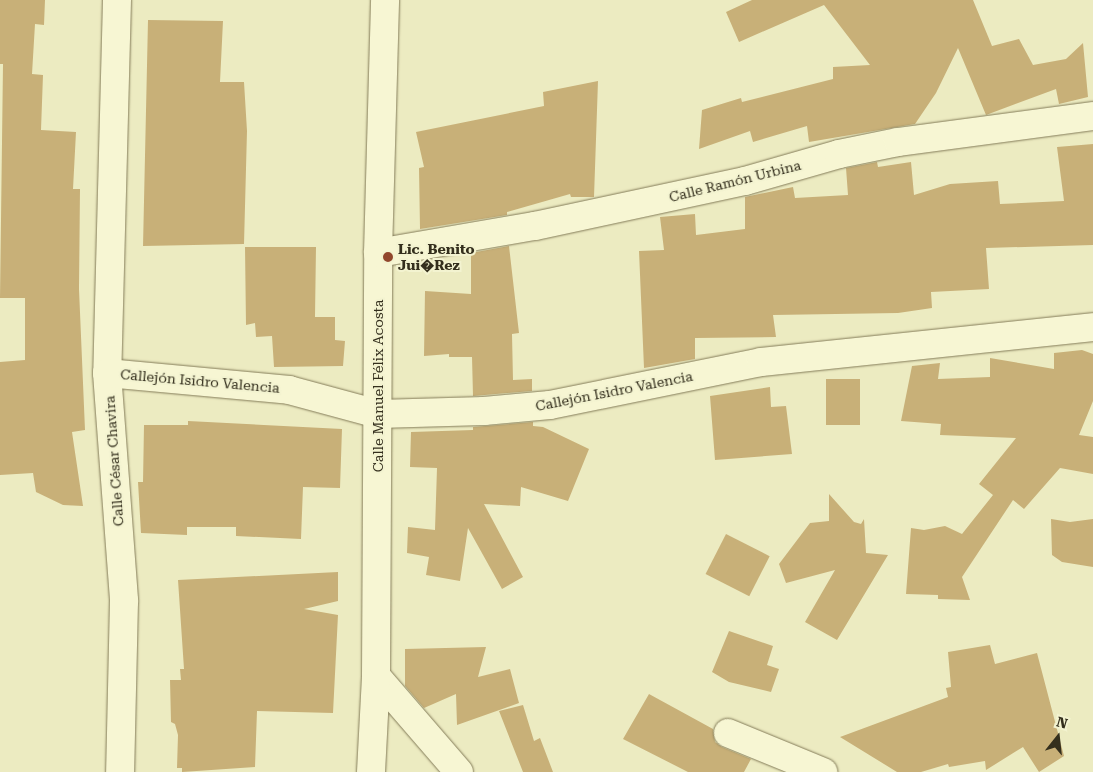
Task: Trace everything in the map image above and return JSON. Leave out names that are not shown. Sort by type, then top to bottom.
[{"type":"street","name":"Calle César Chavira","points":[[117,0],[107,373],[124,601],[120,772]]},
{"type":"street","name":"Calle Manuel Félix Acosta","points":[[371,772],[376,676],[378,253],[385,0]]},
{"type":"street","name":"Calle Ramón Urbina","points":[[378,253],[545,224],[745,180],[839,154],[898,142],[1093,116]]},
{"type":"street","name":"Callejón Isidro Valencia","points":[[107,373],[289,390],[378,414],[550,405],[761,362],[1093,328]]},
{"type":"street","points":[[376,676],[459,772]]},
{"type":"street","points":[[728,733],[823,772]]},
{"type":"building","points":[[0,0],[45,0],[44,25],[35,24],[32,74],[43,75],[41,130],[76,132],[73,189],[80,189],[79,289],[85,430],[72,432],[83,506],[63,505],[36,492],[33,473],[0,475],[0,362],[25,360],[25,298],[0,298],[3,64],[0,64]]},
{"type":"building","points":[[752,0],[973,0],[992,46],[1019,39],[1033,65],[1066,59],[1083,43],[1088,97],[1059,104],[1056,89],[986,115],[958,48],[936,93],[915,124],[809,142],[807,126],[753,142],[750,131],[699,149],[702,110],[741,98],[742,102],[833,79],[833,67],[870,65],[824,5],[739,42],[726,12]]},
{"type":"building","points":[[148,20],[223,21],[220,82],[244,82],[247,131],[244,244],[143,246]]},
{"type":"building","points":[[598,81],[594,197],[571,197],[570,194],[507,212],[507,215],[420,229],[419,168],[424,167],[416,132],[544,106],[543,92]]},
{"type":"building","points":[[1093,144],[1093,245],[986,248],[989,289],[931,292],[932,308],[898,313],[773,315],[776,337],[695,338],[695,359],[644,368],[639,251],[664,250],[660,217],[695,214],[696,235],[745,229],[745,197],[793,187],[795,198],[848,195],[846,168],[877,162],[878,167],[911,162],[914,195],[950,184],[998,181],[1000,204],[1064,201],[1057,147]]},
{"type":"building","points":[[509,246],[519,333],[512,334],[513,380],[532,379],[532,391],[473,396],[472,357],[449,357],[449,354],[424,356],[425,291],[471,294],[471,253]]},
{"type":"building","points":[[245,247],[316,247],[315,317],[335,317],[335,340],[345,341],[343,366],[274,367],[272,336],[256,337],[255,323],[246,325]]},
{"type":"building","points":[[1082,350],[1093,354],[1093,401],[1079,435],[1093,437],[1093,474],[1060,468],[1024,509],[1013,500],[962,577],[970,600],[938,599],[938,595],[906,594],[911,528],[924,530],[945,526],[962,534],[993,495],[979,484],[1016,438],[940,435],[941,424],[901,421],[912,366],[940,363],[938,379],[990,377],[990,358],[1054,369],[1054,353]]},
{"type":"building","points":[[826,379],[860,379],[860,425],[826,425]]},
{"type":"building","points":[[770,387],[771,407],[786,406],[792,454],[715,460],[710,396]]},
{"type":"building","points":[[188,421],[342,429],[340,488],[303,487],[301,539],[236,536],[236,527],[187,527],[187,535],[141,533],[138,482],[143,482],[144,425],[188,425]]},
{"type":"building","points":[[533,422],[533,426],[543,427],[589,449],[568,501],[521,487],[520,506],[484,504],[523,577],[502,589],[468,528],[460,581],[426,575],[429,557],[407,553],[408,527],[435,530],[437,468],[410,467],[411,432],[473,430],[473,427]]},
{"type":"building","points":[[829,494],[854,522],[861,524],[864,519],[866,553],[888,555],[837,640],[805,622],[835,570],[786,583],[779,564],[810,523],[829,521]]},
{"type":"building","points":[[1051,519],[1070,522],[1093,519],[1093,567],[1062,562],[1052,555]]},
{"type":"building","points":[[726,534],[770,556],[749,596],[706,574]]},
{"type":"building","points":[[338,572],[338,601],[304,609],[338,615],[333,713],[257,711],[255,767],[182,772],[182,768],[177,768],[178,735],[175,724],[171,722],[170,680],[181,680],[180,669],[184,669],[178,580]]},
{"type":"building","points":[[729,631],[773,646],[767,665],[779,669],[771,692],[729,682],[712,672]]},
{"type":"building","points":[[990,645],[995,664],[1037,653],[1064,756],[1039,772],[1023,747],[986,770],[985,761],[949,767],[948,764],[921,772],[897,772],[840,737],[948,697],[946,688],[951,687],[948,652]]},
{"type":"building","points":[[486,647],[478,677],[510,669],[519,703],[457,725],[456,694],[424,708],[405,686],[405,649]]},
{"type":"building","points":[[649,694],[713,729],[715,742],[722,747],[751,759],[744,772],[688,772],[623,739]]},
{"type":"building","points":[[523,705],[534,741],[540,738],[553,772],[523,772],[499,711]]},
{"type":"place","name":"Lic. Benito Jui�Rez","points":[[388,257]]}]
